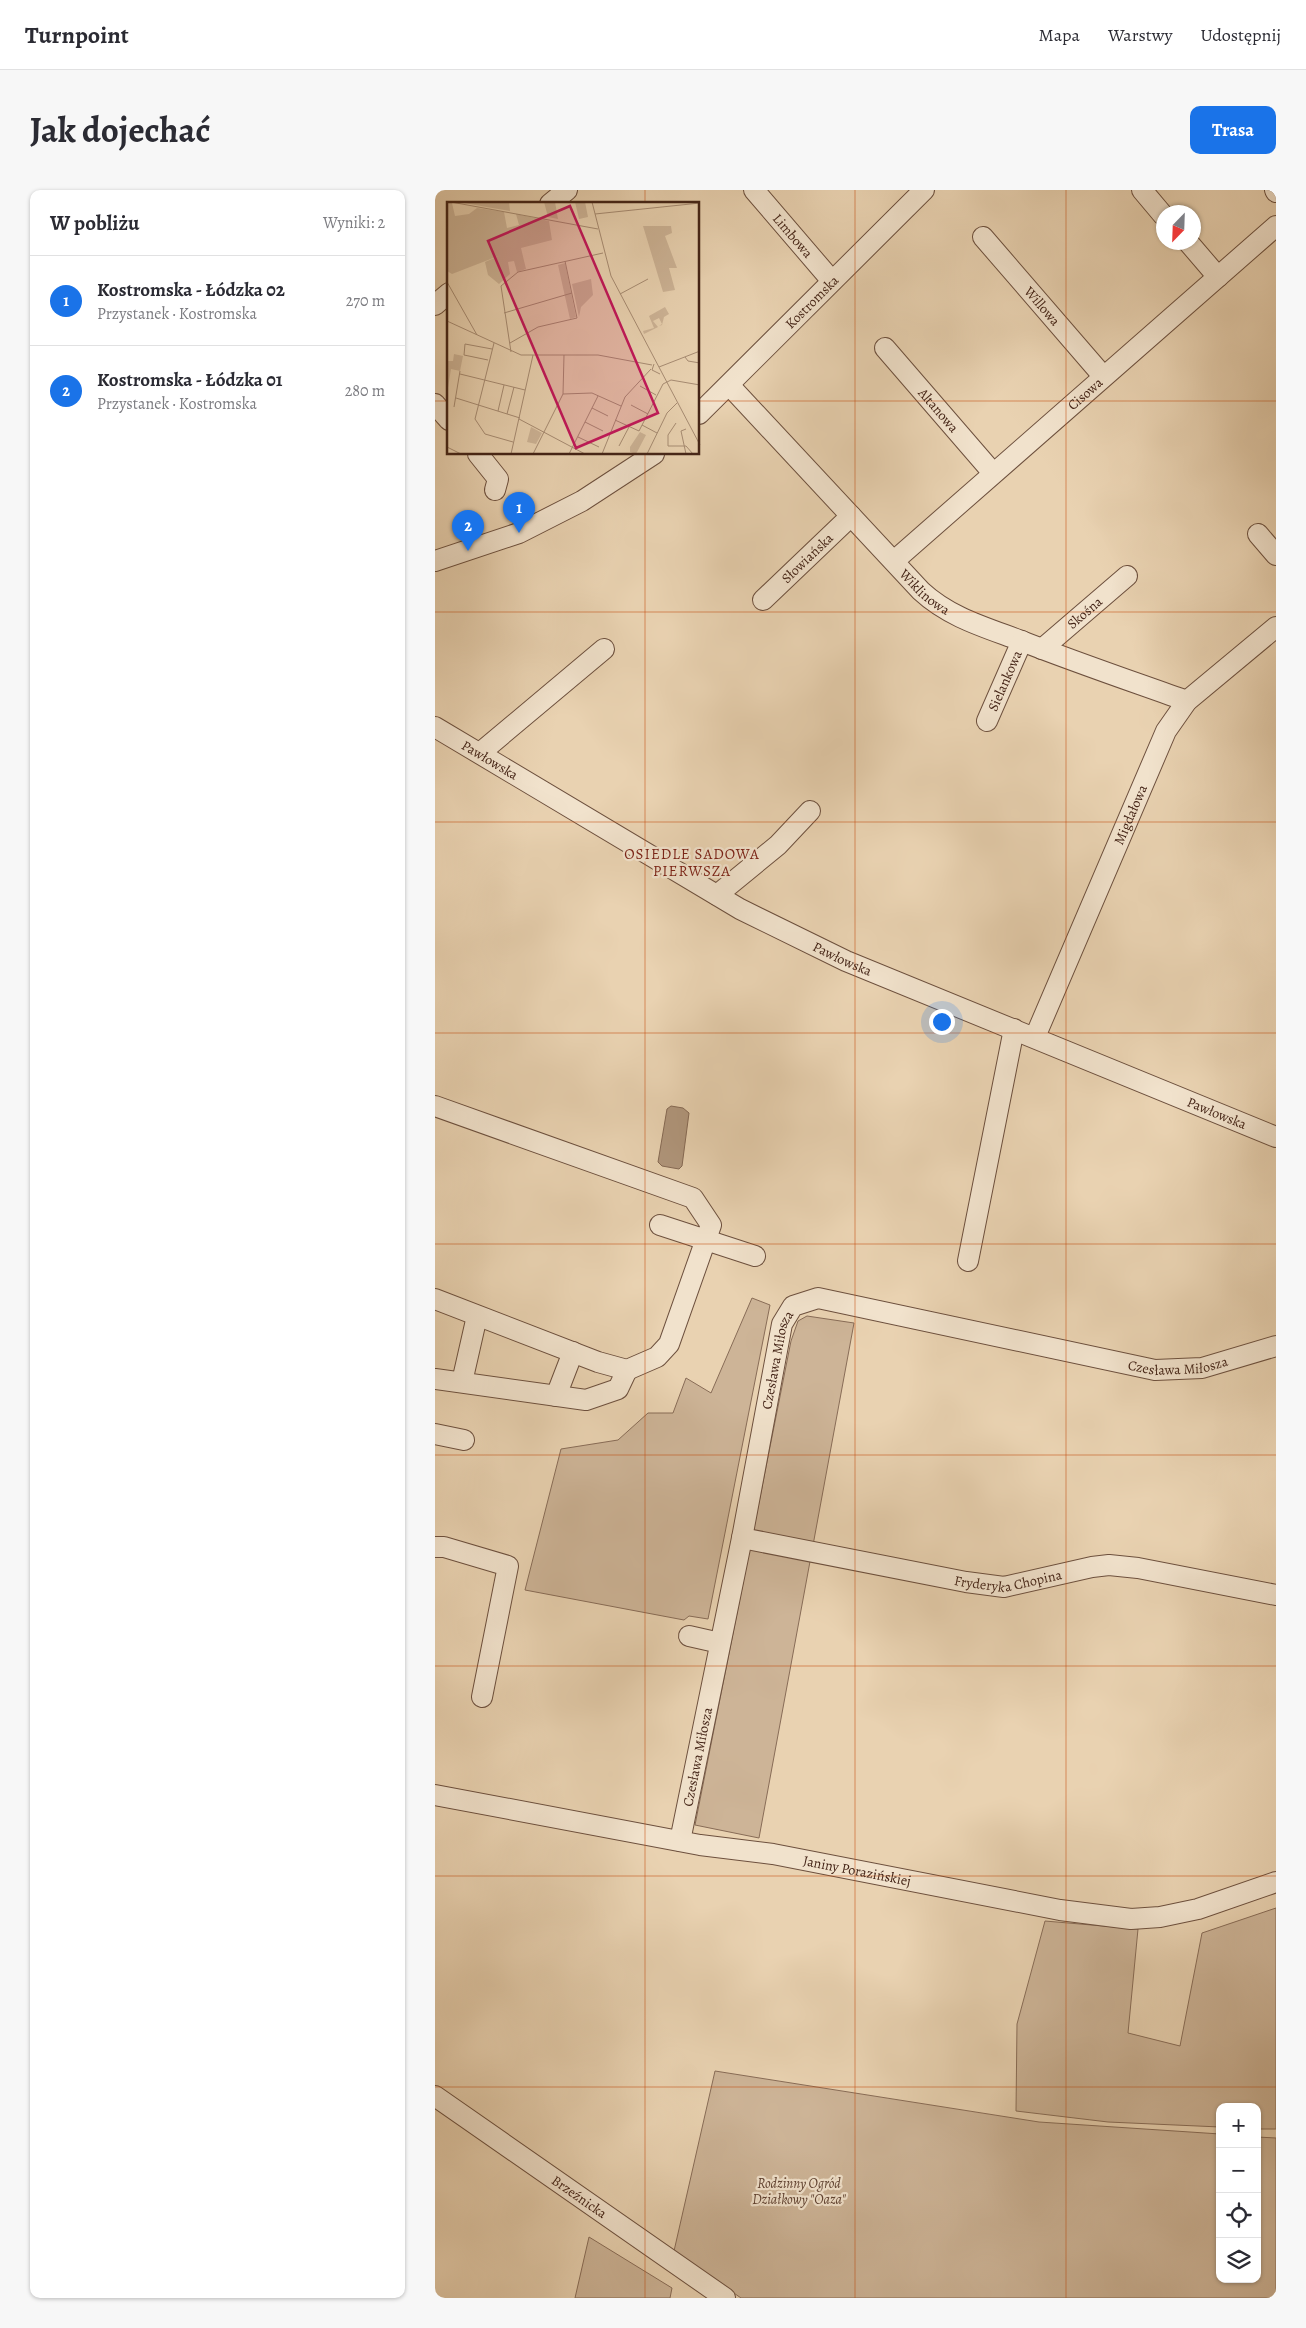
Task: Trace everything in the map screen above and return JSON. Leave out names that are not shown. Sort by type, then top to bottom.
[{"type":"street","points":[[552,202],[567,190]]},
{"type":"street","name":"Limbowa","points":[[754,190],[832,282]]},
{"type":"street","name":"Kostromska","points":[[700,413],[924,190]]},
{"type":"street","points":[[1141,190],[1156,207]]},
{"type":"street","name":"Cisowa","points":[[894,562],[1103,376],[1276,226]]},
{"type":"street","name":"Willowa","points":[[983,237],[1103,376]]},
{"type":"street","points":[[1195,250],[1218,277]]},
{"type":"street","points":[[435,305],[447,294]]},
{"type":"street","name":"Altanowa","points":[[885,348],[993,473]]},
{"type":"street","name":"Wiklinowa","points":[[729,385],[937,606],[956,616],[1042,649],[1187,701]]},
{"type":"street","points":[[435,404],[447,418]]},
{"type":"street","points":[[479,455],[498,479],[495,490]]},
{"type":"street","points":[[435,561],[525,530],[582,501],[653,455]]},
{"type":"street","name":"Słowiańska","points":[[763,600],[851,516]]},
{"type":"street","points":[[1258,534],[1276,555]]},
{"type":"street","name":"Skośna","points":[[1042,649],[1127,576]]},
{"type":"street","name":"Migdałowa","points":[[1035,1037],[1166,731],[1187,701],[1276,627]]},
{"type":"street","name":"Sielankowa","points":[[987,721],[1022,641]]},
{"type":"street","points":[[480,753],[604,649]]},
{"type":"street","name":"Pawłowska","points":[[435,727],[740,909],[846,961],[1014,1028],[1276,1137]]},
{"type":"street","points":[[717,895],[778,845],[810,811]]},
{"type":"street","points":[[967,1261],[1014,1028]]},
{"type":"street","points":[[435,1379],[586,1400],[618,1389],[627,1370],[657,1357],[669,1344],[711,1226],[693,1198],[436,1111]]},
{"type":"street","points":[[660,1225],[755,1256]]},
{"type":"street","name":"Czesława Miłosza","points":[[680,1841],[742,1538],[782,1324],[793,1306],[818,1298],[1155,1370],[1202,1368],[1276,1346]]},
{"type":"street","points":[[435,1299],[573,1352],[627,1370]]},
{"type":"street","points":[[462,1382],[477,1316]]},
{"type":"street","points":[[556,1396],[573,1352]]},
{"type":"street","points":[[435,1434],[464,1440]]},
{"type":"street","name":"Fryderyka Chopina","points":[[742,1538],[966,1582],[1004,1587],[1092,1567],[1109,1565],[1138,1568],[1276,1595]]},
{"type":"street","points":[[435,1547],[444,1546],[508,1566],[482,1697]]},
{"type":"street","points":[[689,1636],[720,1643]]},
{"type":"street","name":"Janiny Porazińskiej","points":[[435,1795],[700,1845],[773,1854],[1060,1910],[1131,1919],[1160,1917],[1198,1909],[1276,1882]]},
{"type":"street","name":"Brzeźnicka","points":[[435,2096],[725,2298]]},
{"type":"green space","points":[[752,1298],[770,1305],[708,1619],[689,1616],[684,1620],[525,1590],[561,1449],[618,1440],[648,1413],[673,1413],[686,1378],[711,1393]]},
{"type":"green space","points":[[807,1316],[854,1323],[759,1838],[695,1825],[791,1341],[798,1321]]},
{"type":"green space","points":[[1276,1908],[1276,2129],[1261,2129],[1261,2103],[1216,2103],[1216,2127],[1108,2122],[1016,2111],[1017,2024],[1045,1921],[1138,1929],[1128,2033],[1180,2046],[1202,1933]]},
{"type":"green space","name":"Rodzinny Ogród Działkowy \"Oaza\"","points":[[715,2071],[1039,2122],[1216,2134],[1216,2283],[1261,2283],[1261,2137],[1276,2138],[1276,2298],[741,2298],[674,2251]]},
{"type":"green space","points":[[589,2237],[672,2288],[670,2298],[575,2298]]},
{"type":"shaded area","points":[[671,1106],[683,1108],[689,1113],[682,1166],[679,1169],[662,1166],[658,1162],[667,1109]]},
{"type":"place","name":"Kostromska - Łódzka 02","points":[[519,533]]},
{"type":"place","name":"Kostromska - Łódzka 01","points":[[468,551]]},
{"type":"district","name":"OSIEDLE SADOWA PIERWSZA","points":[[692,862]]}]
